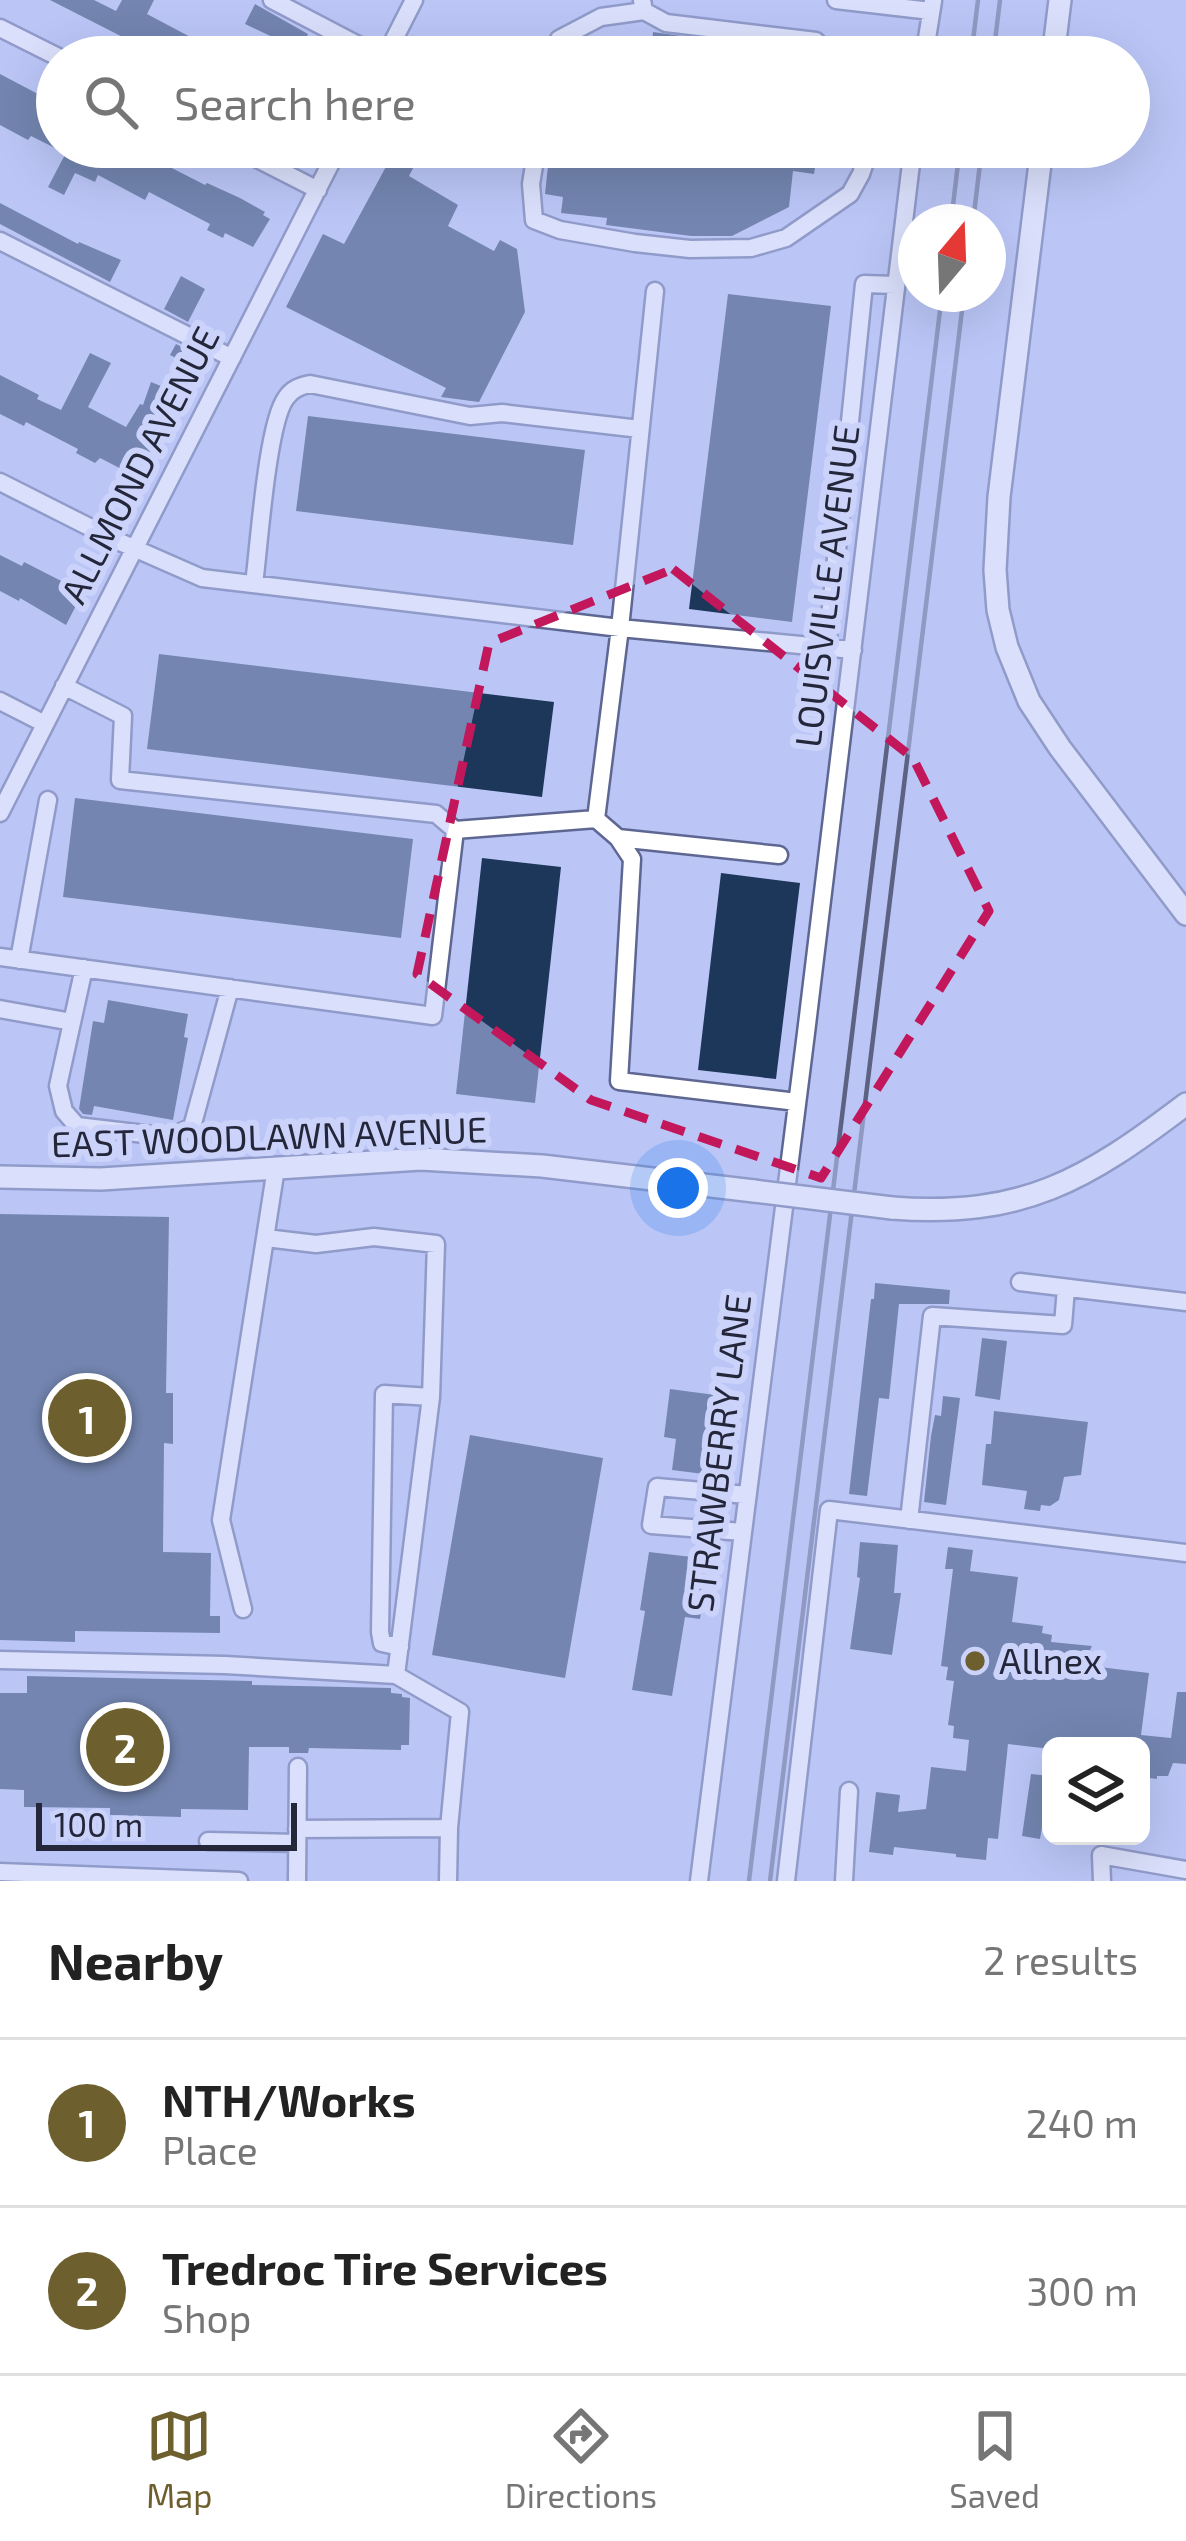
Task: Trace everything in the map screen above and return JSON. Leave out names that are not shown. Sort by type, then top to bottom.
[{"type":"main road","points":[[1056,36],[1060,0]]},
{"type":"main road","points":[[1039,168],[999,497],[998,610],[1029,701],[1186,914]]},
{"type":"main road","name":"EAST WOODLAWN AVENUE","points":[[0,1178],[100,1179],[362,1160],[483,1161],[938,1211],[984,1207],[1072,1181],[1186,1104]]},
{"type":"street","points":[[272,0],[342,36]]},
{"type":"street","points":[[395,36],[415,0]]},
{"type":"street","points":[[836,0],[932,6],[927,36]]},
{"type":"street","points":[[565,36],[601,17],[643,5],[666,23],[774,36]]},
{"type":"street","points":[[0,28],[36,46]]},
{"type":"street","points":[[275,168],[318,190]]},
{"type":"street","name":"ALLMOND AVENUE","points":[[0,813],[329,168]]},
{"type":"street","points":[[534,168],[534,220],[560,230],[690,249],[751,248],[786,238],[850,194],[863,168]]},
{"type":"street","name":"LOUISVILLE AVENUE","points":[[806,1033],[910,168]]},
{"type":"street","points":[[0,241],[232,358]]},
{"type":"street","points":[[827,647],[864,284],[896,285]]},
{"type":"street","points":[[596,819],[655,291]]},
{"type":"street","points":[[254,584],[274,429],[284,399],[297,387],[310,384],[470,416],[502,412],[640,429]]},
{"type":"street","points":[[0,482],[202,578],[620,628],[853,650]]},
{"type":"street","points":[[64,686],[123,716],[120,780],[436,814],[455,830],[596,819],[618,838],[632,859],[619,1081],[797,1102]]},
{"type":"street","points":[[0,701],[45,724]]},
{"type":"street","points":[[48,800],[9,958],[433,1016],[455,830]]},
{"type":"street","points":[[618,838],[779,855]]},
{"type":"street","points":[[84,968],[58,1086],[64,1111],[77,1126],[170,1137],[192,1127],[230,988]]},
{"type":"street","points":[[0,1009],[72,1022]]},
{"type":"street","name":"STRAWBERRY LANE","points":[[699,1881],[806,1033]]},
{"type":"street","points":[[243,1609],[221,1520],[276,1168]]},
{"type":"street","points":[[266,1238],[316,1244],[374,1238],[436,1244],[431,1397],[396,1675]]},
{"type":"street","points":[[1020,1282],[1186,1302]]},
{"type":"street","points":[[909,1520],[932,1316],[1064,1325],[1066,1288]]},
{"type":"street","points":[[400,1647],[382,1643],[380,1632],[384,1394],[431,1397]]},
{"type":"street","points":[[743,1532],[651,1525],[657,1487],[747,1495]]},
{"type":"street","points":[[786,1881],[830,1510],[1186,1553]]},
{"type":"street","points":[[0,1660],[396,1675],[460,1712],[448,1881]]},
{"type":"street","points":[[297,1881],[298,1766]]},
{"type":"street","points":[[844,1881],[849,1791]]},
{"type":"street","points":[[208,1841],[449,1828]]},
{"type":"street","points":[[1102,1881],[1101,1855],[1186,1870]]},
{"type":"street","points":[[0,1872],[239,1881]]},
{"type":"highlighted area","points":[[673,569],[913,758],[989,911],[821,1178],[591,1100],[417,974],[489,643]]},
{"type":"building","points":[[50,0],[94,0],[116,11],[122,0],[154,0],[147,14],[189,36],[121,36]]},
{"type":"building","points":[[255,4],[308,34],[270,36],[245,24]]},
{"type":"building","points":[[0,74],[36,93],[36,138],[28,140],[0,125]]},
{"type":"building","points":[[58,168],[172,168],[240,198],[270,219],[253,247],[207,230],[210,224],[149,192],[145,200],[98,175],[95,182],[75,173],[64,195],[48,187]]},
{"type":"building","points":[[385,168],[413,168],[409,176],[458,205],[448,226],[494,251],[500,240],[517,249],[525,312],[479,402],[441,397],[446,388],[286,307],[323,234],[344,244]]},
{"type":"building","points":[[548,168],[815,168],[814,174],[793,171],[789,207],[732,236],[606,225],[607,218],[561,213],[563,197],[545,194]]},
{"type":"building","points":[[0,203],[78,244],[121,260],[110,282],[0,224]]},
{"type":"building","points":[[181,276],[205,289],[188,322],[164,309]]},
{"type":"building","points":[[728,294],[831,306],[792,622],[689,609]]},
{"type":"building","points":[[176,344],[203,358],[189,385],[170,376],[178,359],[170,355]]},
{"type":"building","points":[[90,353],[111,363],[88,407],[126,427],[143,405],[151,382],[166,388],[156,416],[164,419],[161,431],[137,477],[100,458],[95,463],[26,422],[24,426],[0,414],[0,375],[61,410]]},
{"type":"building","points":[[308,416],[585,450],[573,545],[296,511]]},
{"type":"building","points":[[0,555],[83,592],[66,625],[0,591]]},
{"type":"building","points":[[159,654],[554,702],[542,797],[147,749]]},
{"type":"building","points":[[75,798],[413,839],[401,938],[63,897]]},
{"type":"building","points":[[482,858],[561,867],[535,1103],[456,1094]]},
{"type":"building","points":[[721,873],[800,883],[776,1079],[698,1070]]},
{"type":"building","points":[[108,1000],[188,1014],[173,1120],[94,1106],[92,1115],[79,1109],[93,1021],[104,1023]]},
{"type":"building","points":[[0,1214],[169,1217],[166,1393],[173,1393],[173,1444],[164,1443],[163,1552],[211,1553],[210,1616],[220,1616],[220,1633],[75,1631],[75,1642],[0,1640]]},
{"type":"building","points":[[875,1283],[950,1290],[949,1304],[899,1304],[889,1399],[879,1398],[867,1496],[849,1494]]},
{"type":"building","points":[[982,1338],[1007,1341],[1000,1400],[975,1396]]},
{"type":"building","points":[[670,1389],[730,1397],[720,1476],[672,1470],[676,1439],[664,1437]]},
{"type":"building","points":[[943,1396],[960,1398],[946,1505],[924,1502],[931,1436],[935,1415],[941,1416]]},
{"type":"building","points":[[994,1411],[1088,1422],[1081,1475],[1064,1477],[1059,1500],[1050,1506],[1041,1505],[1040,1511],[1024,1509],[1027,1491],[982,1485]]},
{"type":"building","points":[[470,1435],[603,1458],[565,1678],[432,1655]]},
{"type":"building","points":[[860,1542],[898,1545],[894,1593],[901,1593],[892,1655],[850,1649]]},
{"type":"building","points":[[948,1547],[973,1550],[970,1571],[1018,1577],[1012,1622],[1043,1626],[1042,1633],[1052,1635],[1051,1642],[1092,1646],[1083,1665],[1149,1673],[1141,1735],[1171,1738],[1177,1692],[1186,1692],[1186,1764],[1173,1763],[1168,1776],[1150,1778],[1150,1737],[1042,1737],[1042,1748],[1008,1744],[998,1839],[988,1838],[986,1860],[894,1847],[893,1855],[869,1852],[876,1792],[900,1795],[898,1812],[926,1809],[931,1767],[966,1771],[969,1740],[953,1738],[954,1726],[948,1725],[954,1681],[946,1680],[948,1667],[941,1666],[953,1569],[945,1569]]},
{"type":"building","points":[[649,1552],[709,1559],[700,1619],[685,1617],[672,1696],[632,1690]]},
{"type":"building","points":[[27,1676],[391,1688],[391,1693],[410,1698],[409,1745],[401,1745],[401,1750],[309,1748],[308,1753],[289,1753],[289,1747],[249,1747],[248,1810],[181,1809],[181,1817],[110,1815],[110,1808],[24,1807],[24,1790],[0,1789],[0,1693],[27,1693]]},
{"type":"building","points":[[1031,1774],[1042,1775],[1040,1839],[1022,1836]]},
{"type":"railway","points":[[974,36],[978,0]]},
{"type":"railway","points":[[996,36],[1000,0]]},
{"type":"railway","points":[[953,204],[957,168]]},
{"type":"railway","points":[[975,204],[979,168]]},
{"type":"railway","points":[[749,1881],[940,312]]},
{"type":"railway","points":[[770,1881],[962,312]]},
{"type":"place","name":"NTH/Works","points":[[87,1418]]},
{"type":"place","name":"Allnex","points":[[975,1661]]},
{"type":"place","name":"Tredroc Tire Services","points":[[125,1747]]}]
